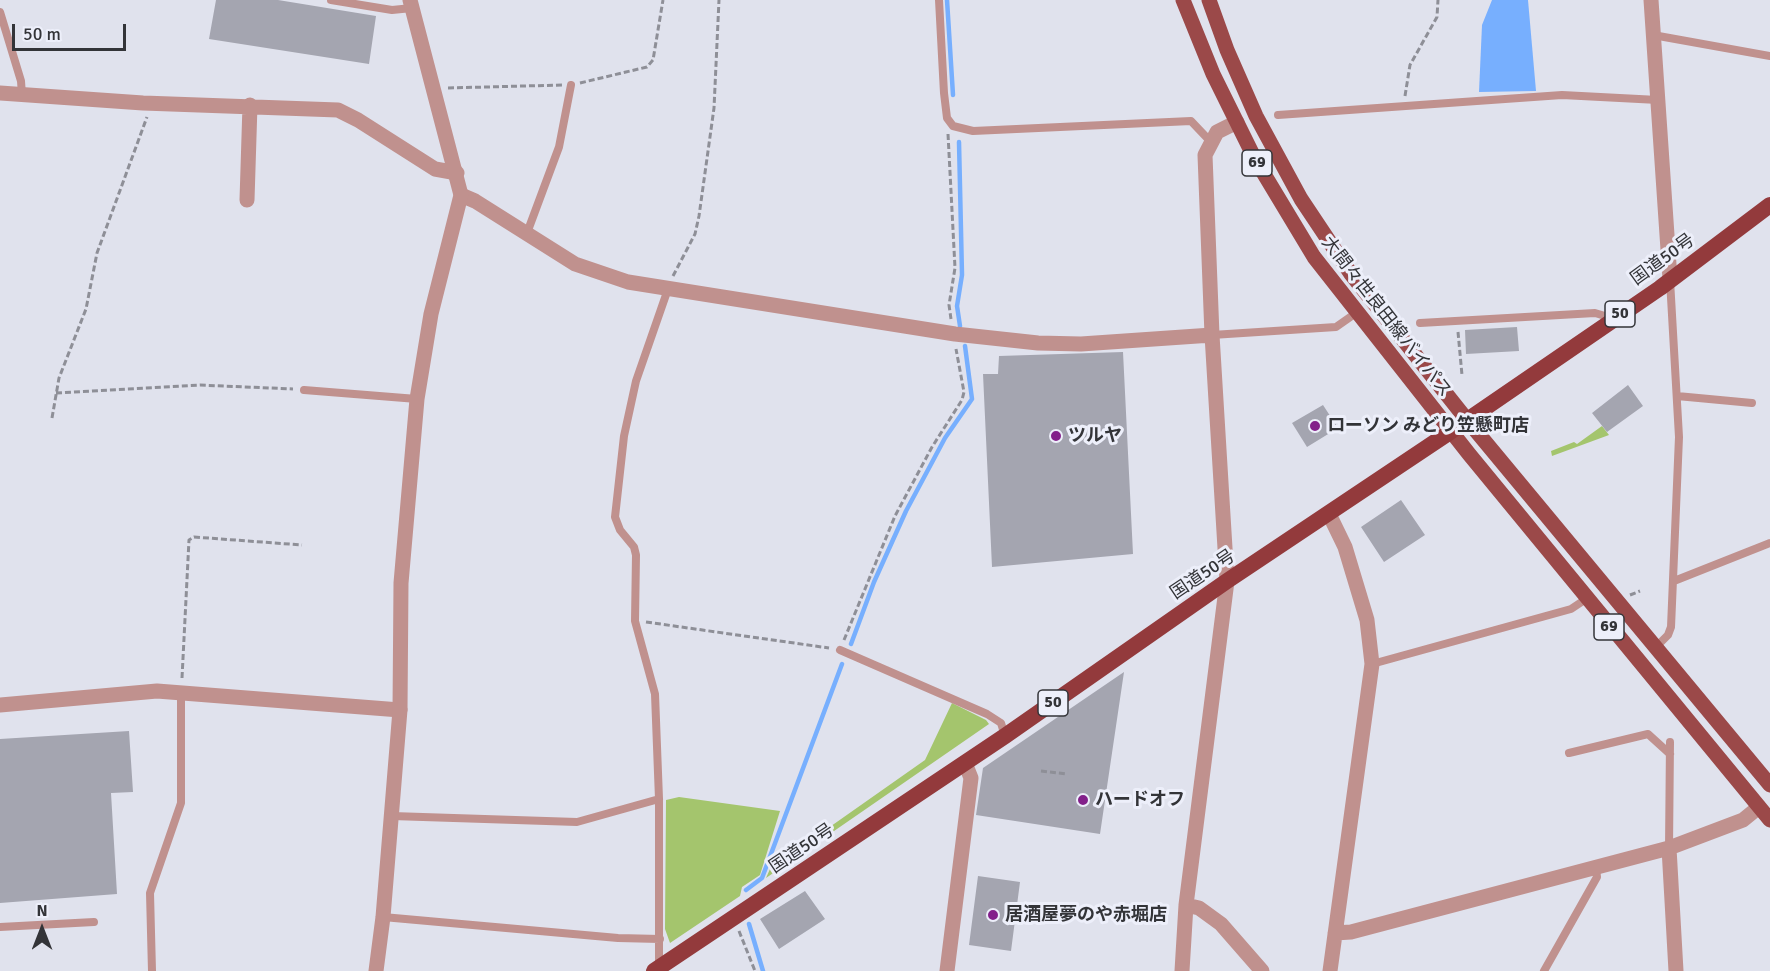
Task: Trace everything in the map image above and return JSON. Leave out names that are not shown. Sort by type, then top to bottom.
[{"type":"highway","name":"国道50号","points":[[657,970],[1005,736],[1227,581],[1450,432],[1670,279],[1770,205]]},
{"type":"main road","name":"大間々世良田線バイパス","points":[[1183,0],[1213,74],[1237,122],[1284,211],[1314,257],[1450,432],[1770,820]]},
{"type":"main road","name":"大間々世良田線バイパス","points":[[1209,0],[1227,50],[1256,116],[1301,199],[1351,274],[1467,420],[1770,785]]},
{"type":"street","points":[[1651,0],[1670,279]]},
{"type":"street","points":[[376,971],[383,917],[400,710],[401,587],[417,399],[431,314],[461,195],[457,172],[411,4]]},
{"type":"street","points":[[0,93],[148,104],[250,105],[338,110],[358,120],[435,169],[457,172]]},
{"type":"street","points":[[247,200],[250,105]]},
{"type":"street","points":[[1182,971],[1185,905],[1227,581],[1212,335],[1205,155],[1210,141],[1217,132],[1237,122]]},
{"type":"street","points":[[461,195],[575,264],[628,282],[955,334],[1038,343],[1081,344],[1212,335]]},
{"type":"street","points":[[1329,514],[1345,547],[1367,620],[1372,664],[1330,971]]},
{"type":"street","points":[[0,705],[158,691],[400,710]]},
{"type":"street","points":[[947,971],[971,778],[965,763]]},
{"type":"street","points":[[1335,933],[1351,933],[1669,848],[1743,820],[1759,807]]},
{"type":"street","points":[[1669,848],[1676,971]]},
{"type":"street","points":[[1185,905],[1198,908],[1221,924],[1262,971]]},
{"type":"lane","points":[[331,0],[392,10],[411,4]]},
{"type":"lane","points":[[939,0],[948,118],[953,126],[973,131],[1191,121],[1210,141]]},
{"type":"lane","points":[[0,12],[21,81],[21,94]]},
{"type":"lane","points":[[1653,35],[1770,56]]},
{"type":"lane","points":[[527,233],[559,147],[571,85]]},
{"type":"lane","points":[[1278,115],[1562,95],[1658,100]]},
{"type":"lane","points":[[1656,647],[1671,632],[1674,581],[1679,437],[1670,279]]},
{"type":"lane","points":[[657,970],[660,939],[659,799],[655,694],[635,621],[636,555],[633,547],[616,524],[618,474],[636,381],[668,289]]},
{"type":"lane","points":[[1212,335],[1336,327],[1356,313]]},
{"type":"lane","points":[[1420,323],[1595,313],[1605,316],[1609,322]]},
{"type":"lane","points":[[304,390],[417,399]]},
{"type":"lane","points":[[1677,396],[1752,403]]},
{"type":"lane","points":[[1674,581],[1770,543]]},
{"type":"lane","points":[[1372,664],[1571,609],[1586,599]]},
{"type":"lane","points":[[840,650],[987,714],[1000,723],[1005,736]]},
{"type":"lane","points":[[152,971],[150,893],[181,803],[181,692]]},
{"type":"lane","points":[[1569,753],[1648,734],[1670,754]]},
{"type":"lane","points":[[1669,848],[1670,742]]},
{"type":"lane","points":[[392,816],[577,822],[659,799]]},
{"type":"lane","points":[[1545,971],[1597,877],[1596,868]]},
{"type":"lane","points":[[383,917],[618,938],[660,939]]},
{"type":"lane","points":[[0,927],[94,922]]},
{"type":"path","points":[[435,89],[571,85],[647,67],[653,60],[663,0]]},
{"type":"path","points":[[668,289],[695,234],[699,216],[714,108],[719,0]]},
{"type":"path","points":[[1405,107],[1410,66],[1437,16],[1438,0]]},
{"type":"path","points":[[52,418],[59,378],[86,309],[97,253],[149,112],[148,104]]},
{"type":"path","points":[[635,621],[840,650],[895,516],[932,447],[962,400],[964,392],[949,305],[955,268],[948,118]]},
{"type":"path","points":[[1457,321],[1462,375]]},
{"type":"path","points":[[56,393],[200,385],[304,390]]},
{"type":"path","points":[[181,692],[189,540],[194,537],[302,545]]},
{"type":"path","points":[[1630,595],[1640,591]]},
{"type":"path","points":[[1041,771],[1067,774]]},
{"type":"path","points":[[735,918],[755,971]]},
{"type":"green space","points":[[1602,426],[1609,435],[1552,456],[1551,451],[1574,442],[1577,444]]},
{"type":"green space","points":[[952,703],[986,720],[989,724],[766,878],[770,869],[925,760]]},
{"type":"green space","points":[[679,797],[780,811],[760,875],[742,887],[740,896],[670,943],[665,929],[666,800]]},
{"type":"water","points":[[1492,0],[1528,0],[1536,91],[1479,92],[1482,25]]},
{"type":"building","points":[[216,0],[278,0],[376,16],[369,64],[209,39]]},
{"type":"building","points":[[1517,327],[1519,351],[1466,354],[1465,330]]},
{"type":"building","points":[[1123,352],[1133,554],[992,567],[983,374],[998,374],[999,356]]},
{"type":"building","points":[[1628,385],[1643,406],[1607,432],[1592,413]]},
{"type":"building","name":"ローソン みどり笠懸町店","points":[[1323,405],[1338,428],[1307,447],[1292,423]]},
{"type":"building","points":[[1401,500],[1425,535],[1384,562],[1361,527]]},
{"type":"building","points":[[1124,672],[1100,834],[976,815],[983,768]]},
{"type":"building","points":[[129,731],[133,792],[111,793],[117,894],[0,903],[0,739]]},
{"type":"building","points":[[978,876],[1020,882],[1011,951],[969,945]]},
{"type":"building","points":[[805,891],[825,919],[779,949],[760,919]]},
{"type":"waterway","points":[[947,0],[953,95]]},
{"type":"waterway","points":[[959,142],[962,275],[957,306],[960,326]]},
{"type":"waterway","points":[[851,644],[874,582],[906,511],[945,438],[972,399],[965,346]]},
{"type":"waterway","points":[[746,890],[762,878],[842,664]]},
{"type":"waterway","points":[[749,924],[763,971]]},
{"type":"place","name":"ローソン みどり笠懸町店","points":[[1315,426]]},
{"type":"place","name":"ツルヤ","points":[[1056,436]]},
{"type":"place","name":"ハードオフ","points":[[1083,800]]},
{"type":"place","name":"居酒屋夢のや赤堀店","points":[[993,915]]}]
